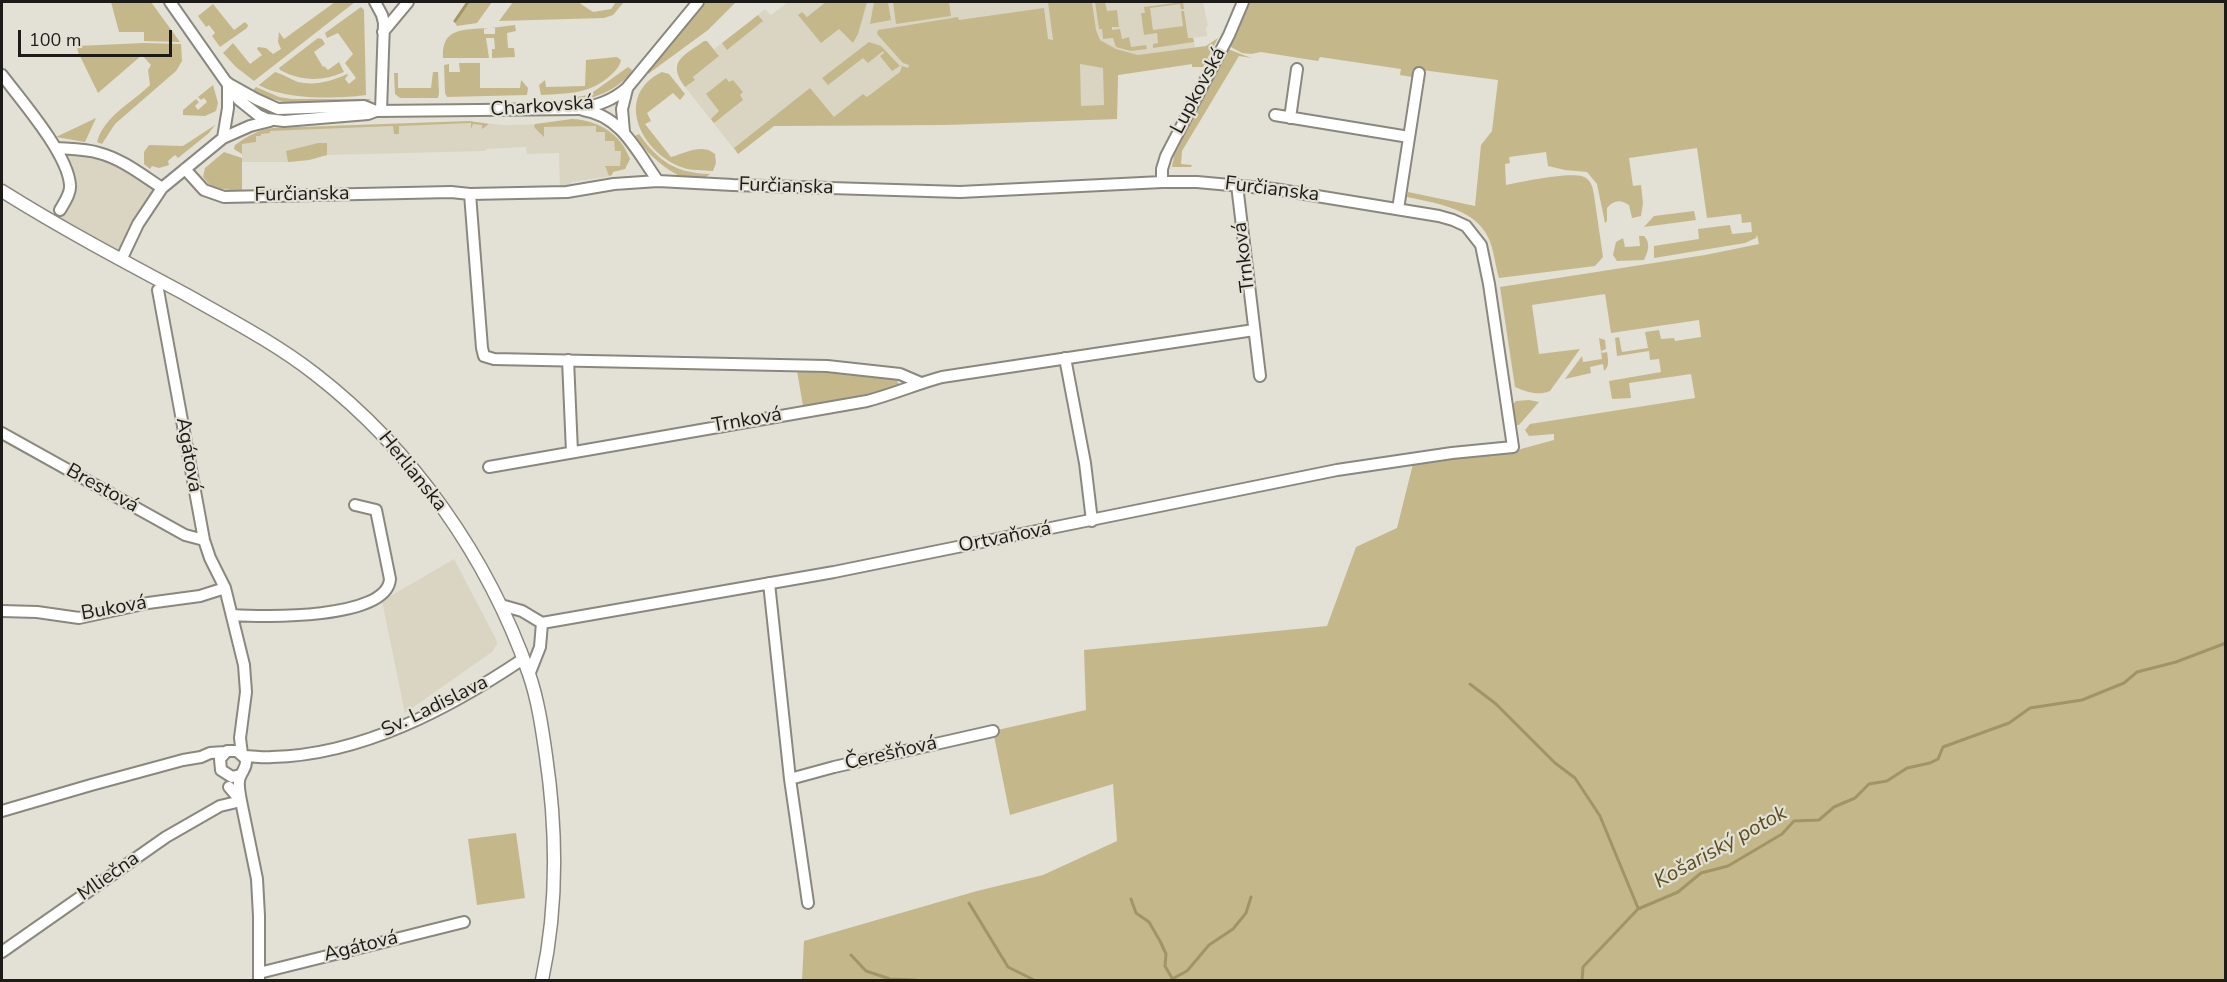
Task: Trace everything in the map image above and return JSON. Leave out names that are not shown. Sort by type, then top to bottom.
[{"type":"main road","name":"Herlianska","points":[[2,191],[53,223],[271,343],[314,373],[388,440],[444,511],[501,606],[529,675],[541,723],[550,781],[554,833],[554,890],[550,938],[542,981]]},
{"type":"street","points":[[170,2],[238,99],[262,117],[275,121]]},
{"type":"street","points":[[375,2],[383,19],[378,111]]},
{"type":"street","points":[[383,32],[408,2]]},
{"type":"street","name":"Charkovská","points":[[121,260],[138,224],[162,188],[223,138],[237,130],[275,121],[368,114],[378,111],[579,109],[614,102],[698,2]]},
{"type":"street","name":"Lupkovská","points":[[1162,182],[1162,169],[1166,156],[1229,35],[1243,2]]},
{"type":"street","points":[[1290,117],[1297,69]]},
{"type":"street","points":[[1398,209],[1419,73]]},
{"type":"street","points":[[2,75],[56,148],[68,173],[70,186],[60,210]]},
{"type":"street","points":[[223,138],[227,119],[228,83]]},
{"type":"street","name":"Charkovská","points":[[228,83],[270,106],[285,110],[364,106],[378,111]]},
{"type":"street","points":[[624,132],[622,114],[627,88]]},
{"type":"street","points":[[237,130],[246,120],[249,108],[245,94]]},
{"type":"street","points":[[614,102],[622,114]]},
{"type":"street","points":[[611,120],[609,115],[614,102]]},
{"type":"street","points":[[227,119],[237,111],[270,106]]},
{"type":"street","points":[[579,109],[611,120],[624,132],[658,181]]},
{"type":"street","points":[[1275,115],[1409,137]]},
{"type":"street","points":[[56,148],[88,151],[109,156],[162,188]]},
{"type":"street","name":"Furčianska","points":[[185,169],[204,190],[224,196],[567,192],[614,184],[658,181],[745,186],[960,192],[1162,182],[1237,185],[1318,195],[1453,220],[1466,226],[1476,236],[1484,255],[1513,447]]},
{"type":"street","name":"Trnková","points":[[1237,185],[1260,376]]},
{"type":"street","points":[[470,194],[484,356],[494,359],[827,366],[900,374],[921,383]]},
{"type":"street","name":"Agátová","points":[[158,290],[204,540],[225,588],[245,674],[246,693],[240,738],[243,755]]},
{"type":"street","name":"Trnková","points":[[489,466],[867,400],[897,394],[921,383],[942,377],[1254,330]]},
{"type":"street","points":[[1065,358],[1085,463],[1092,521]]},
{"type":"street","points":[[568,360],[572,452]]},
{"type":"street","name":"Brestová","points":[[2,433],[185,535],[204,540]]},
{"type":"street","name":"Ortvaňová","points":[[542,623],[769,583],[1092,521],[1337,470],[1452,453],[1513,447]]},
{"type":"street","points":[[233,615],[288,616],[335,611],[358,607],[384,591],[389,586],[390,579],[376,510],[354,505]]},
{"type":"street","points":[[769,583],[790,779],[808,903]]},
{"type":"street","name":"Buková","points":[[2,611],[37,612],[79,618],[148,603],[200,596],[225,588]]},
{"type":"street","points":[[501,606],[522,610],[542,623],[540,647],[529,675]]},
{"type":"street","name":"Sv. Ladislava","points":[[272,757],[324,750],[394,730],[481,686],[523,659]]},
{"type":"street","name":"Čerešňová","points":[[790,779],[993,731]]},
{"type":"street","points":[[240,738],[221,757],[222,769],[229,787],[241,801]]},
{"type":"street","points":[[2,811],[183,760],[201,758],[210,753],[228,751],[243,755],[272,757]]},
{"type":"street","points":[[242,773],[247,765],[243,755]]},
{"type":"street","points":[[201,758],[232,777],[272,757]]},
{"type":"street","name":"Agátová","points":[[242,773],[239,784],[241,801],[257,879],[260,916],[259,977],[464,922]]},
{"type":"street","points":[[220,806],[229,787]]},
{"type":"street","name":"Mliečna","points":[[2,952],[166,837],[220,806],[241,801]]},
{"type":"shaded area","points":[[111,2],[151,2],[180,42],[144,41],[144,32],[119,32]]},
{"type":"shaded area","points":[[335,2],[355,2],[254,81],[223,53],[233,43],[250,64],[262,55],[258,47],[266,48],[273,54],[281,49],[278,42],[279,32],[284,39]]},
{"type":"shaded area","points":[[467,2],[492,2],[477,23],[457,26],[454,21]]},
{"type":"shaded area","points":[[513,2],[578,2],[593,12],[611,9],[616,2],[624,2],[613,15],[604,18],[499,21]]},
{"type":"shaded area","points":[[705,2],[736,2],[708,30],[648,74],[646,73]]},
{"type":"shaded area","points":[[788,2],[1203,2],[1208,26],[1206,27],[1207,36],[1193,38],[1195,47],[1193,64],[1118,75],[1117,119],[945,125],[774,126],[738,154],[685,87],[694,80],[693,77],[719,56],[714,49],[722,43],[727,49],[762,21],[758,15],[761,12],[765,9],[771,15]]},
{"type":"shaded area","points":[[826,2],[867,2],[858,34],[853,43],[839,29],[821,43],[798,15],[802,12],[807,17]]},
{"type":"shaded area","points":[[874,2],[888,2],[891,20],[870,24]]},
{"type":"shaded area","points":[[893,2],[949,2],[951,16],[896,24]]},
{"type":"shaded area","points":[[1048,2],[1092,2],[1096,30],[1100,40],[1116,49],[1138,55],[1206,46],[1218,38],[1203,67],[1192,67],[1192,64],[1118,75],[1117,119],[945,125],[774,126],[738,154],[734,148],[810,88],[834,117],[863,94],[867,97],[900,72],[902,66],[908,68],[909,65],[903,63],[877,34],[878,30],[958,17],[959,20],[1044,8],[1048,39],[1053,40]],"holes":[[[1080,64],[1103,68],[1104,105],[1081,106]]]},
{"type":"shaded area","points":[[1095,2],[1105,2],[1107,11],[1117,10],[1119,27],[1112,27],[1112,30],[1120,29],[1122,39],[1129,37],[1131,47],[1146,45],[1147,49],[1131,51],[1116,47],[1113,38],[1103,39]]},
{"type":"shaded area","points":[[1183,2],[1184,9],[1181,9],[1180,4],[1150,8],[1153,30],[1183,26],[1181,11],[1184,11],[1188,38],[1193,38],[1194,42],[1153,48],[1153,44],[1158,43],[1157,33],[1144,35],[1141,13],[1145,13],[1144,7]]},
{"type":"shaded area","points":[[1249,2],[2225,2],[2225,980],[802,980],[804,941],[977,891],[1043,875],[1117,841],[1113,784],[1010,815],[993,731],[1086,710],[1084,650],[1327,626],[1356,547],[1397,528],[1414,460],[1510,452],[1554,440],[1554,434],[1529,436],[1525,430],[1530,424],[1695,398],[1691,374],[1629,383],[1631,398],[1612,399],[1609,381],[1661,372],[1659,359],[1650,360],[1649,351],[1617,356],[1615,338],[1619,337],[1622,352],[1648,348],[1645,332],[1659,330],[1661,339],[1674,338],[1675,341],[1701,337],[1699,320],[1611,333],[1605,294],[1532,305],[1539,354],[1580,349],[1550,391],[1528,392],[1515,387],[1500,287],[1705,255],[1759,244],[1757,235],[1756,238],[1745,243],[1654,258],[1654,246],[1699,239],[1698,229],[1730,225],[1732,234],[1752,232],[1751,222],[1742,223],[1741,214],[1707,218],[1697,148],[1629,158],[1633,186],[1641,185],[1643,203],[1641,216],[1632,218],[1629,205],[1617,201],[1607,208],[1605,223],[1597,184],[1587,172],[1548,166],[1546,152],[1509,157],[1510,163],[1505,164],[1506,185],[1571,175],[1588,180],[1593,190],[1603,257],[1595,266],[1499,278],[1488,237],[1473,219],[1453,208],[1407,197],[1408,192],[1475,206],[1481,145],[1492,131],[1498,80],[1414,69],[1412,77],[1400,75],[1401,69],[1320,57],[1318,61],[1261,52],[1242,53],[1229,46]]},
{"type":"shaded area","points":[[213,4],[234,30],[245,22],[248,25],[220,47],[212,36],[215,33],[209,25],[206,27],[198,16]]},
{"type":"shaded area","points":[[361,7],[364,10],[366,95],[326,98],[296,96],[259,85],[275,72],[298,82],[311,83],[329,81],[347,74],[345,79],[349,84],[356,78],[345,63],[353,54],[338,33],[327,38],[325,33]]},
{"type":"shaded area","points":[[758,15],[763,21],[727,50],[722,43]]},
{"type":"shaded area","points":[[515,25],[516,31],[507,33],[508,48],[514,48],[515,57],[492,58],[492,49],[495,49],[494,38],[486,38],[489,58],[443,58],[446,41],[456,32],[488,28],[484,29],[484,34],[495,34],[495,28],[491,28]]},
{"type":"shaded area","points":[[318,38],[322,39],[325,44],[314,52],[323,67],[328,70],[339,62],[344,72],[312,79],[280,70],[279,68]]},
{"type":"shaded area","points":[[707,41],[719,56],[693,77],[695,80],[685,87],[677,71],[677,65],[684,55]]},
{"type":"shaded area","points":[[869,42],[881,46],[900,66],[892,71],[880,56],[884,53],[883,51],[868,63],[863,58],[828,85],[822,78]]},
{"type":"shaded area","points":[[181,44],[182,61],[176,71],[115,124],[102,144],[97,142],[112,117],[150,85],[148,70],[151,65],[142,55],[98,93],[77,46]]},
{"type":"shaded area","points":[[1228,49],[1251,58],[1239,56],[1182,151],[1181,164],[1192,165],[1191,167],[1172,167],[1174,156]]},
{"type":"shaded area","points":[[617,57],[621,60],[618,68],[603,82],[587,90],[541,95],[539,85],[545,80],[546,87],[585,86],[586,60]]},
{"type":"shaded area","points":[[459,63],[480,63],[480,88],[520,88],[521,80],[528,88],[527,95],[447,97],[444,65],[449,64],[449,72],[460,72]]},
{"type":"shaded area","points":[[628,67],[632,70],[631,74],[610,90],[570,103],[570,98],[589,95]]},
{"type":"shaded area","points":[[433,72],[438,72],[438,98],[400,98],[395,94],[394,73],[398,73],[398,88],[431,88]]},
{"type":"shaded area","points":[[662,72],[669,74],[685,94],[680,100],[673,93],[647,113],[651,121],[645,124],[671,157],[699,149],[715,154],[716,163],[713,171],[681,167],[667,160],[644,137],[638,123],[636,109],[639,95],[647,82]]},
{"type":"shaded area","points":[[726,78],[729,82],[733,80],[743,92],[740,95],[743,100],[714,123],[711,119],[719,111],[706,94]]},
{"type":"shaded area","points":[[213,85],[218,103],[216,111],[205,116],[183,115],[183,110],[196,99],[199,102],[195,106],[198,110],[207,102],[204,98],[201,100],[198,97]]},
{"type":"shaded area","points":[[256,87],[279,97],[292,99],[371,99],[366,102],[337,104],[294,104],[266,97],[253,90]]},
{"type":"shaded area","points":[[96,118],[85,142],[56,137]]},
{"type":"shaded area","points":[[572,119],[591,122],[615,136],[630,159],[625,169],[613,172],[609,176],[605,166],[620,166],[621,151],[615,151],[614,141],[605,141],[605,132],[596,132],[596,126],[544,127],[544,137],[534,127],[535,124]]},
{"type":"shaded area","points":[[469,121],[503,125],[544,124],[544,127],[597,126],[606,132],[621,151],[620,166],[605,168],[611,176],[572,182],[570,186],[560,187],[559,153],[527,154],[526,147],[486,149],[485,151],[327,155],[288,162],[242,162],[242,154],[234,149],[235,145],[258,131],[274,128]]},
{"type":"shaded area","points":[[469,121],[489,124],[482,129],[482,125],[473,124],[471,129],[471,123],[399,126],[399,134],[394,134],[393,126],[270,131],[270,133],[256,136],[256,142],[242,144],[242,154],[234,149],[235,145],[249,136],[273,128]]},
{"type":"shaded area","points":[[215,125],[209,133],[178,158],[175,155],[168,161],[169,165],[159,168],[152,166],[150,169],[144,164],[144,152],[149,145],[183,146]]},
{"type":"shaded area","points":[[639,134],[661,159],[669,164],[687,171],[710,174],[701,179],[691,179],[669,170],[641,144],[635,136]]},
{"type":"shaded area","points":[[327,143],[327,155],[288,162],[286,151]]},
{"type":"shaded area","points":[[56,148],[88,151],[162,188],[121,260],[53,223],[70,190]]},
{"type":"shaded area","points":[[224,152],[242,158],[242,191],[212,188],[203,177],[205,168]]},
{"type":"shaded area","points":[[1694,211],[1696,220],[1644,227],[1654,216]]},
{"type":"shaded area","points":[[1639,236],[1644,236],[1648,242],[1648,251],[1644,260],[1617,261],[1613,255],[1616,242],[1623,238],[1625,247],[1640,246]]},
{"type":"shaded area","points":[[1599,338],[1605,340],[1606,349],[1601,351],[1602,353],[1607,352],[1606,369],[1604,371],[1603,364],[1590,367],[1591,373],[1565,379],[1582,356],[1583,362],[1602,359]]},
{"type":"shaded area","points":[[797,371],[873,375],[896,379],[899,384],[888,390],[803,406]]},
{"type":"shaded area","points":[[1516,401],[1539,402],[1519,425],[1516,425],[1513,404]]},
{"type":"shaded area","points":[[454,559],[497,644],[492,652],[405,713],[382,601]]},
{"type":"shaded area","points":[[516,833],[525,898],[477,905],[468,839]]},
{"type":"waterway","points":[[455,21],[468,2]]},
{"type":"waterway","name":"Košariský potok","points":[[1582,980],[1583,967],[1638,909],[1678,892],[1701,873],[1728,866],[1782,834],[1794,821],[1819,820],[1834,807],[1855,798],[1869,784],[1887,781],[1907,768],[1930,763],[1938,759],[1943,747],[2009,723],[2030,708],[2082,700],[2124,683],[2137,672],[2176,662],[2226,643]]},
{"type":"waterway","points":[[1470,684],[1496,704],[1555,763],[1575,778],[1600,816],[1638,908]]},
{"type":"waterway","points":[[1172,979],[1187,971],[1209,945],[1233,929],[1246,913],[1251,897]]},
{"type":"waterway","points":[[1131,899],[1136,913],[1149,922],[1160,941],[1166,954],[1165,966],[1173,980]]},
{"type":"waterway","points":[[969,903],[1008,967],[1034,980]]},
{"type":"waterway","points":[[851,955],[866,971],[890,979],[915,980]]}]
